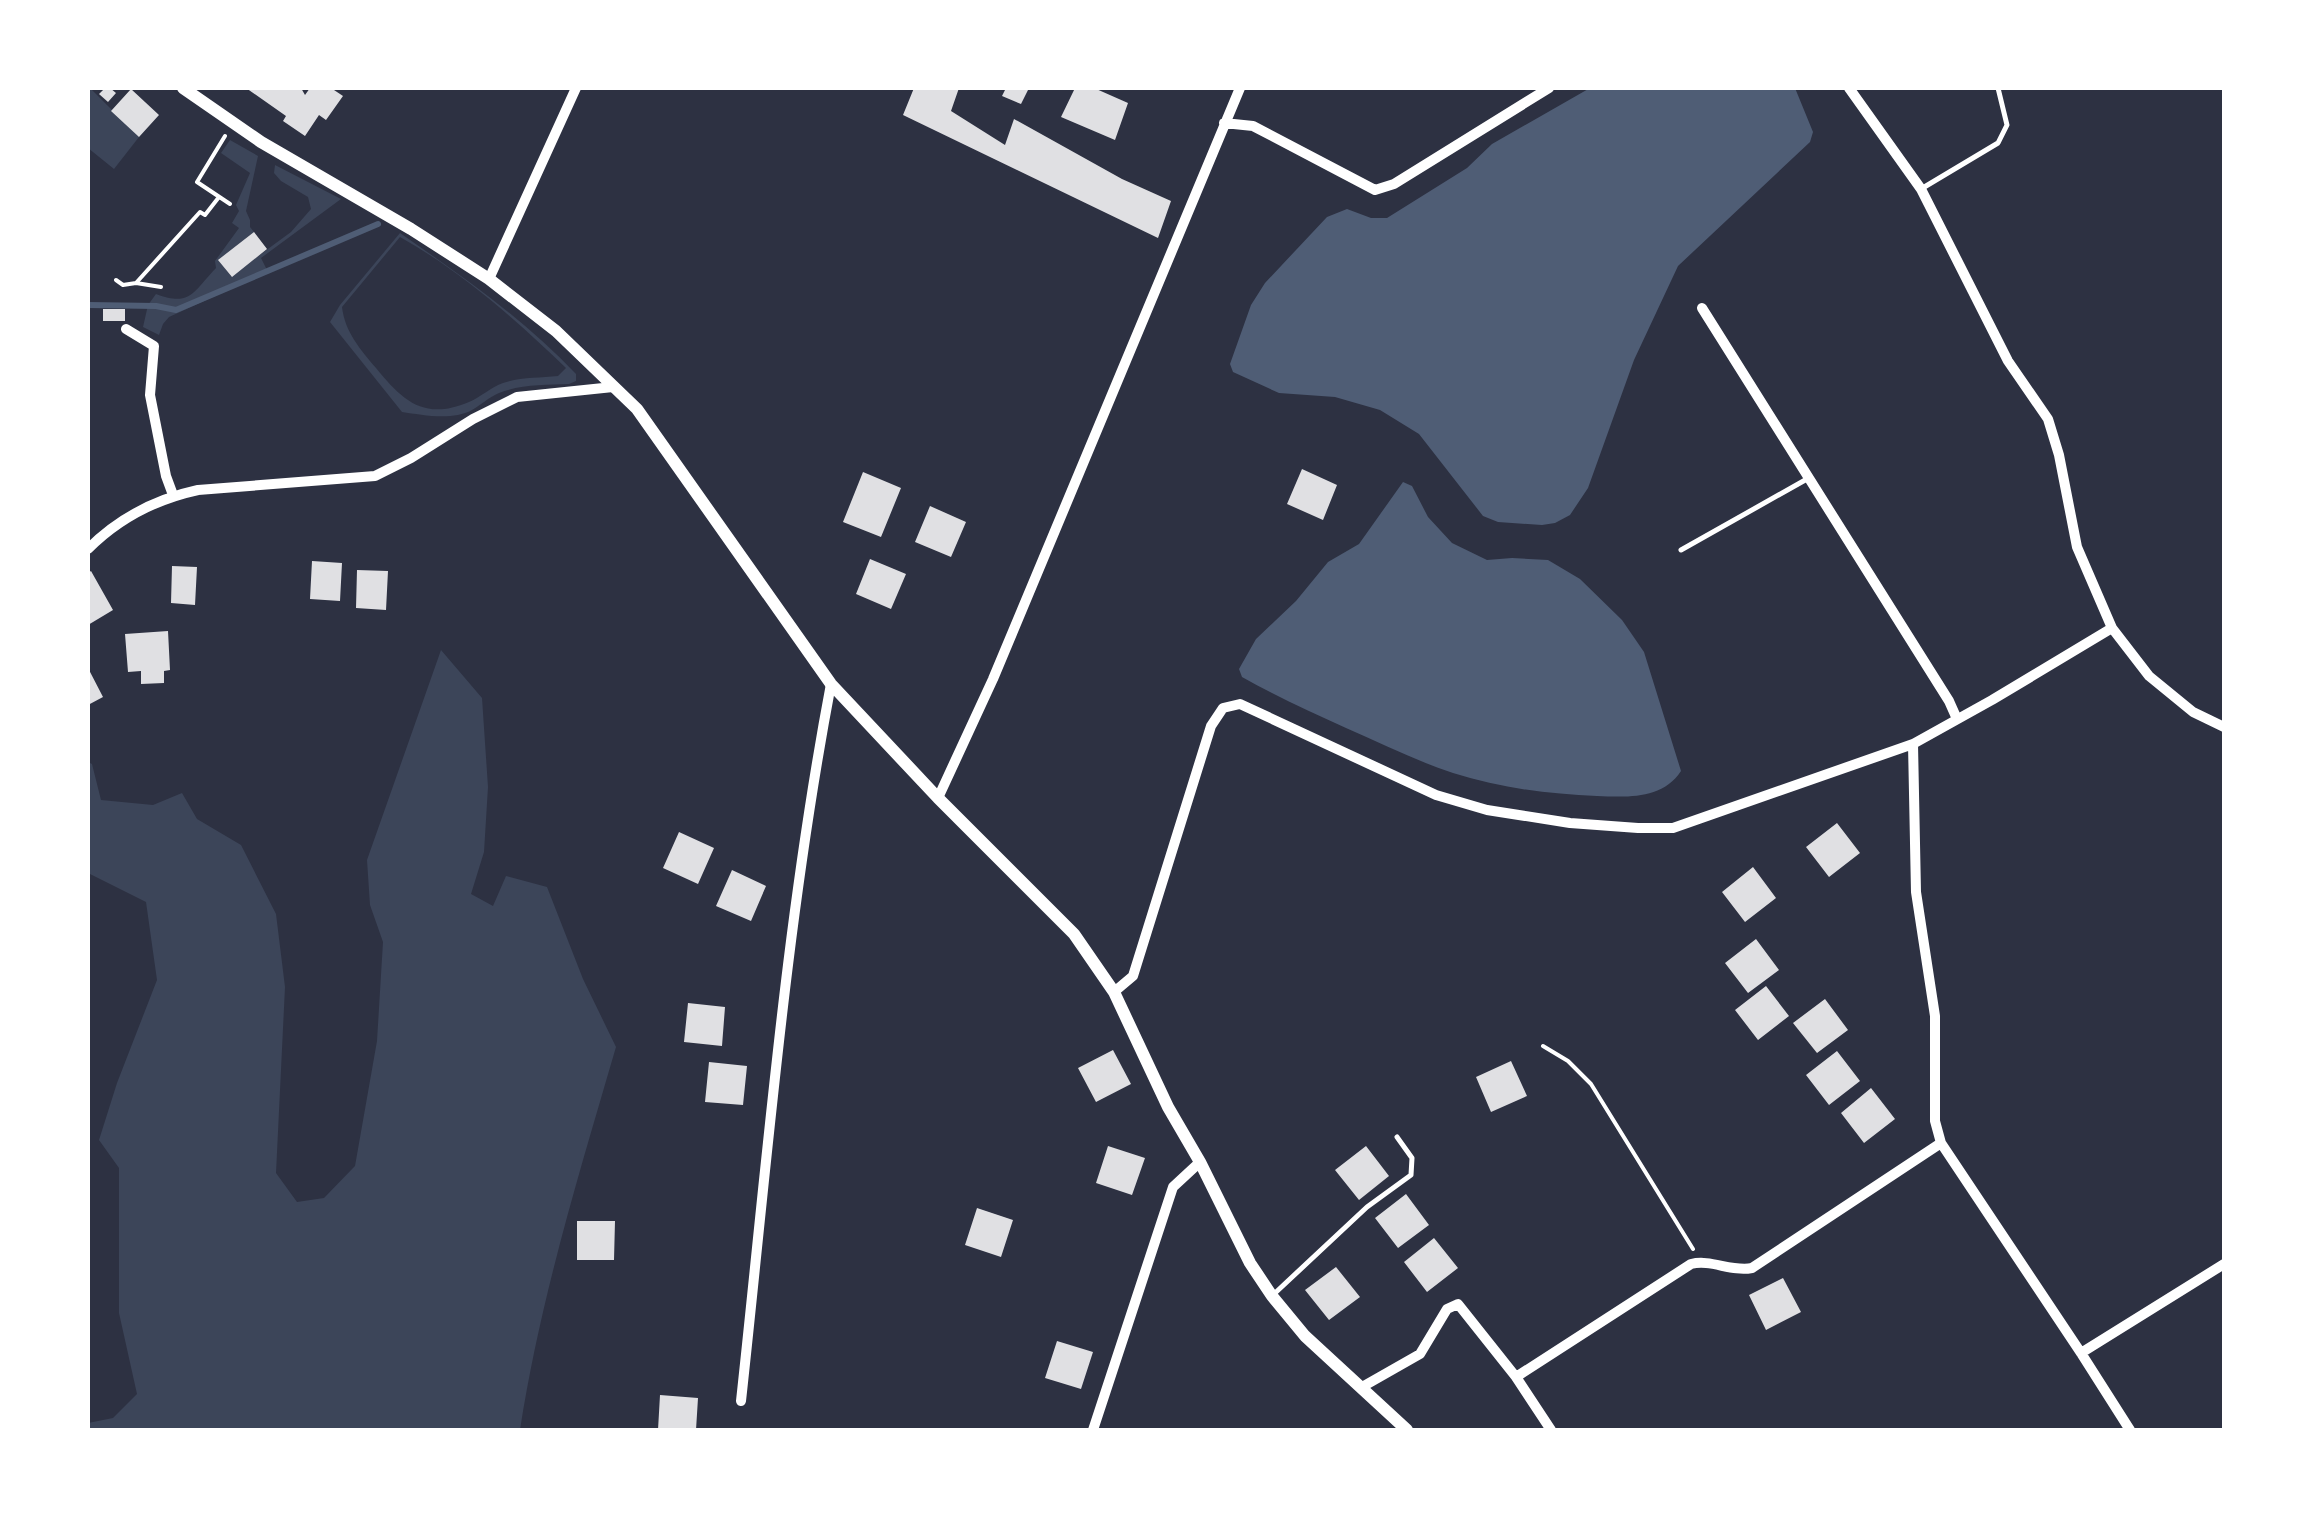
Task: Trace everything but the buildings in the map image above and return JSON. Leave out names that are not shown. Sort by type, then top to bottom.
[{"type":"street","points":[[183,88],[233,124],[488,278],[556,331],[637,409],[831,684],[1074,934],[1114,992],[1168,1107],[1250,1264],[1305,1336],[1407,1430]]},
{"type":"street","points":[[488,278],[576,88]]},
{"type":"street","points":[[938,798],[993,679],[1240,88]]},
{"type":"street","points":[[1224,122],[1253,126],[1375,190],[1394,184],[1550,88]]},
{"type":"street","points":[[1849,88],[1921,189],[2008,361],[2048,419],[2077,547],[2112,628],[2150,676],[2193,712],[2224,727]]},
{"type":"street","points":[[1702,308],[1957,719]]},
{"type":"street","points":[[126,329],[154,346],[150,395],[173,495]]},
{"type":"street","points":[[88,549],[116,525],[173,495],[374,476],[517,397],[613,386]]},
{"type":"street","points":[[1114,992],[1133,976],[1211,726],[1223,708],[1240,704],[1436,795],[1487,810],[1570,823],[1673,828],[1913,744],[2112,628]]},
{"type":"street","points":[[741,1400],[809,808],[831,684]]},
{"type":"street","points":[[1913,744],[1916,892],[1934,1016],[1935,1121],[1940,1144],[2130,1430]]},
{"type":"street","points":[[1516,1377],[1691,1264],[1752,1268],[1940,1144]]},
{"type":"street","points":[[1092,1430],[1173,1187],[1200,1162]]},
{"type":"street","points":[[2081,1353],[2224,1264]]},
{"type":"street","points":[[1362,1387],[1420,1354],[1446,1309],[1458,1304],[1516,1377],[1551,1430]]},
{"type":"lane","points":[[1921,189],[1998,143],[2007,125],[1998,88]]},
{"type":"lane","points":[[1680,550],[1810,478]]},
{"type":"lane","points":[[1272,1296],[1367,1207],[1411,1174],[1412,1158],[1397,1138]]},
{"type":"path","points":[[230,204],[197,182],[233,124]]},
{"type":"path","points":[[136,283],[200,212],[205,215],[220,197]]},
{"type":"path","points":[[116,280],[123,285],[161,286]]},
{"type":"path","points":[[1543,1046],[1568,1061],[1591,1084],[1700,1262]]},
{"type":"shaded area","points":[[88,88],[139,137],[114,169],[88,148]]},
{"type":"shaded area","points":[[1590,88],[1795,88],[1813,132],[1810,142],[1678,266],[1634,360],[1588,488],[1570,515],[1542,525],[1498,522],[1483,516],[1419,434],[1380,410],[1335,397],[1279,393],[1233,372],[1230,364],[1251,305],[1265,283],[1327,217],[1347,209],[1371,218],[1387,218],[1467,168],[1492,144]]},
{"type":"shaded area","points":[[230,140],[258,156],[246,211],[254,232],[219,260],[231,276],[291,232],[311,209],[308,197],[274,173],[275,165],[341,199],[261,258],[268,272],[169,317],[159,335],[143,327],[148,305],[156,294],[177,299],[190,295],[216,268],[215,261],[239,228],[232,223],[250,173],[221,153]]},
{"type":"shaded area","points":[[400,233],[469,282],[514,317],[576,374],[576,381],[508,390],[456,415],[402,412],[330,322]],"holes":[[[400,237],[487,297],[566,368],[558,376],[503,383],[453,407],[427,408],[405,398],[359,347],[342,307]]]},
{"type":"shaded area","points":[[1403,482],[1412,486],[1428,517],[1452,543],[1487,560],[1548,560],[1580,579],[1622,620],[1644,652],[1681,771],[1673,780],[1654,792],[1620,797],[1542,792],[1488,783],[1412,757],[1242,677],[1239,669],[1256,639],[1296,601],[1328,562],[1359,544]]},
{"type":"shaded area","points":[[441,650],[482,698],[488,787],[484,852],[471,894],[493,906],[506,876],[547,887],[583,979],[616,1047],[549,1285],[520,1430],[88,1430],[88,1423],[113,1418],[137,1394],[119,1313],[119,1168],[99,1140],[157,980],[146,902],[88,873],[88,762],[92,764],[101,800],[153,805],[182,793],[197,819],[241,845],[276,914],[285,987],[276,1173],[297,1202],[324,1198],[355,1166],[377,1041],[383,942],[370,905],[367,860]]},
{"type":"waterway","points":[[88,305],[176,310],[378,224]]}]
